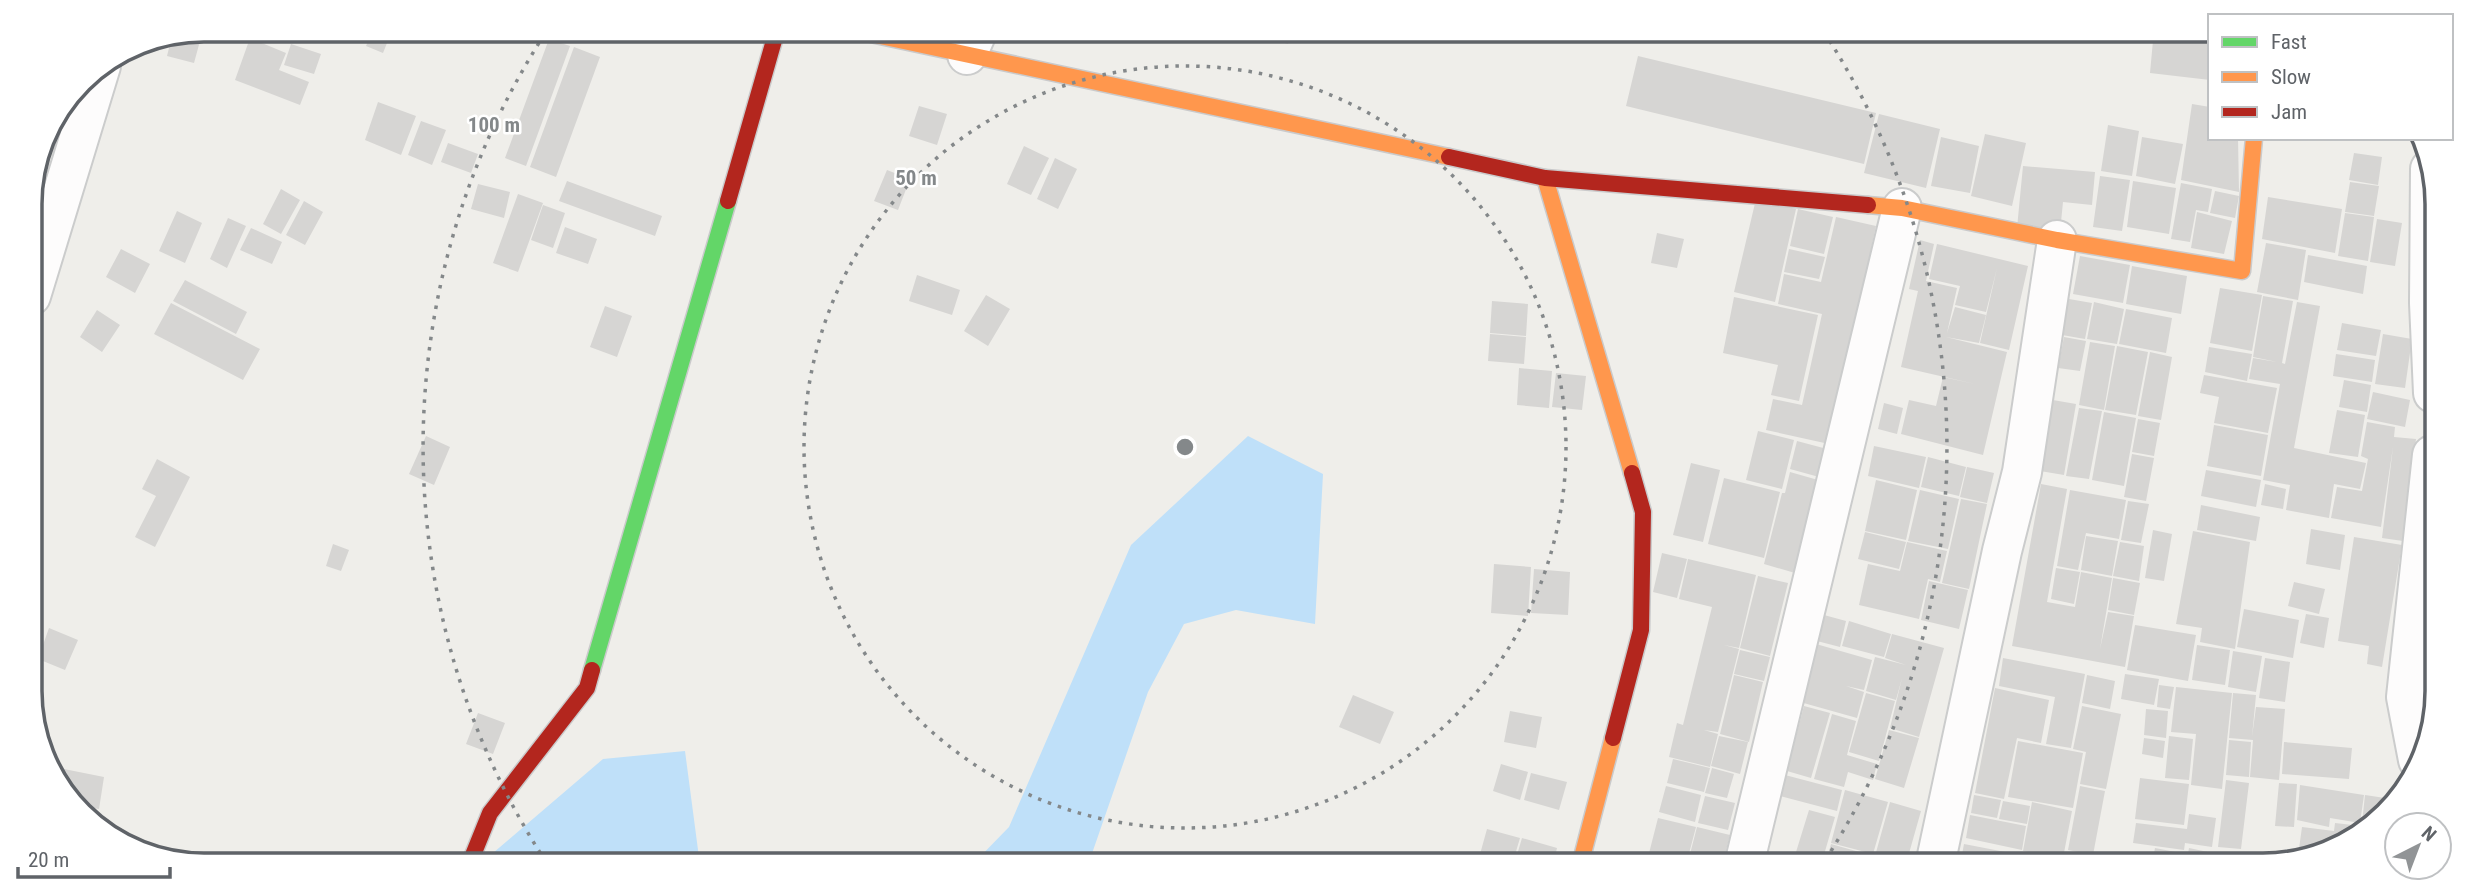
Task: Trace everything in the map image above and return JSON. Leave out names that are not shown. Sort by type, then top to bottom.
[{"type":"street","points":[[474,853],[490,813],[587,688],[774,42]]},
{"type":"street","points":[[972,42],[1545,178],[1902,208],[2057,240],[2242,271],[2254,140]]},
{"type":"street","points":[[42,260],[96,83]]},
{"type":"street","points":[[1545,178],[1643,512],[1641,630],[1583,853]]},
{"type":"street","points":[[1747,853],[1902,208]]},
{"type":"street","points":[[1937,853],[2001,551],[2022,472],[2057,240]]},
{"type":"street","points":[[2415,745],[2406,696],[2425,520]]},
{"type":"water","points":[[1248,436],[1323,474],[1315,624],[1236,610],[1184,624],[1148,692],[1092,853],[984,853],[1009,827],[1131,545]]},
{"type":"water","points":[[685,751],[698,853],[493,853],[603,759]]},
{"type":"building","points":[[200,42],[194,63],[167,56],[170,46]]},
{"type":"building","points":[[249,42],[260,42],[286,53],[279,70],[309,82],[300,105],[235,80]]},
{"type":"building","points":[[368,42],[387,42],[383,53],[366,46]]},
{"type":"building","points":[[548,42],[570,46],[526,166],[505,158]]},
{"type":"building","points":[[2153,42],[2208,42],[2208,80],[2150,73]]},
{"type":"building","points":[[291,44],[321,54],[314,74],[284,65]]},
{"type":"building","points":[[574,47],[600,57],[556,177],[530,167]]},
{"type":"building","points":[[1638,56],[1876,113],[1864,164],[1626,106]]},
{"type":"building","points":[[378,102],[416,116],[401,155],[365,140]]},
{"type":"building","points":[[2192,104],[2208,107],[2208,140],[2238,140],[2239,192],[2181,180]]},
{"type":"building","points":[[919,106],[947,114],[937,145],[909,136]]},
{"type":"building","points":[[1879,114],[1940,129],[1926,188],[1864,173]]},
{"type":"building","points":[[421,121],[446,130],[432,165],[408,155]]},
{"type":"building","points":[[2108,125],[2139,131],[2132,176],[2101,171]]},
{"type":"building","points":[[1985,134],[2026,143],[2012,206],[1971,196]]},
{"type":"building","points":[[1941,137],[1979,146],[1970,193],[1931,186]]},
{"type":"building","points":[[2142,137],[2183,144],[2175,184],[2136,176]]},
{"type":"building","points":[[448,143],[478,154],[471,173],[441,162]]},
{"type":"building","points":[[1024,146],[1049,158],[1031,195],[1007,184]]},
{"type":"building","points":[[2354,153],[2382,157],[2378,185],[2349,180]]},
{"type":"building","points":[[1055,158],[1077,169],[1058,209],[1037,199]]},
{"type":"building","points":[[2023,166],[2095,172],[2092,205],[2063,202],[2060,232],[2017,228]]},
{"type":"building","points":[[887,170],[910,179],[898,210],[874,201]]},
{"type":"building","points":[[2100,176],[2130,180],[2122,231],[2093,227]]},
{"type":"building","points":[[567,181],[662,216],[655,236],[559,201]]},
{"type":"building","points":[[2133,181],[2176,188],[2169,234],[2127,227]]},
{"type":"building","points":[[2350,182],[2379,186],[2374,216],[2345,212]]},
{"type":"building","points":[[2181,183],[2212,189],[2208,212],[2196,210],[2190,242],[2171,239]]},
{"type":"building","points":[[478,184],[510,192],[504,218],[471,209]]},
{"type":"building","points":[[281,189],[300,200],[281,234],[263,224]]},
{"type":"building","points":[[2215,191],[2239,196],[2235,218],[2210,213]]},
{"type":"building","points":[[518,194],[543,203],[518,272],[493,263]]},
{"type":"building","points":[[2268,197],[2342,209],[2335,253],[2262,239]]},
{"type":"building","points":[[1756,199],[1796,209],[1775,302],[1734,292]]},
{"type":"building","points":[[304,201],[323,212],[305,245],[286,235]]},
{"type":"building","points":[[543,205],[565,213],[553,248],[531,240]]},
{"type":"building","points":[[1798,209],[1833,217],[1824,254],[1790,246]]},
{"type":"building","points":[[177,211],[202,223],[185,263],[159,251]]},
{"type":"building","points":[[2197,212],[2232,221],[2224,254],[2191,248]]},
{"type":"building","points":[[2345,213],[2374,217],[2368,261],[2338,256]]},
{"type":"building","points":[[1836,217],[1876,226],[1829,444],[1766,430],[1773,399],[1802,405],[1822,314],[1778,304],[1784,274],[1821,282]]},
{"type":"building","points":[[228,218],[246,226],[227,268],[210,259]]},
{"type":"building","points":[[2377,219],[2402,223],[2395,266],[2370,262]]},
{"type":"building","points":[[565,227],[597,239],[588,264],[556,253]]},
{"type":"building","points":[[251,228],[282,242],[272,264],[240,250]]},
{"type":"building","points":[[1657,233],[1684,239],[1677,268],[1651,263]]},
{"type":"building","points":[[1920,240],[1934,244],[1926,281],[1957,288],[1947,333],[1955,307],[1986,315],[1979,343],[1946,337],[2007,352],[1983,455],[1901,434],[1909,400],[1936,406],[1943,377],[1975,384],[1901,367],[1918,291],[1909,289]]},
{"type":"building","points":[[2266,243],[2306,250],[2298,300],[2257,292]]},
{"type":"building","points":[[1937,244],[2028,266],[2009,350],[1980,343],[1997,268],[1986,312],[1955,305],[1960,286],[1929,279]]},
{"type":"building","points":[[121,249],[150,264],[135,293],[106,277]]},
{"type":"building","points":[[1789,249],[1825,257],[1819,279],[1784,272]]},
{"type":"building","points":[[2308,255],[2367,266],[2363,294],[2304,282]]},
{"type":"building","points":[[2080,256],[2130,265],[2123,303],[2073,294]]},
{"type":"building","points":[[2132,266],[2187,276],[2181,314],[2126,304]]},
{"type":"building","points":[[917,275],[960,290],[952,315],[909,301]]},
{"type":"building","points":[[185,280],[247,312],[236,334],[173,301]]},
{"type":"building","points":[[2220,288],[2262,295],[2252,351],[2210,343]]},
{"type":"building","points":[[986,295],[1010,309],[988,346],[964,331]]},
{"type":"building","points":[[2263,296],[2293,301],[2282,363],[2285,364],[2297,302],[2320,306],[2294,448],[2366,463],[2360,489],[2334,484],[2329,518],[2286,510],[2290,485],[2263,480],[2280,384],[2249,379],[2253,358],[2277,362],[2253,357]]},
{"type":"building","points":[[1734,297],[1818,315],[1799,401],[1771,395],[1778,365],[1723,353]]},
{"type":"building","points":[[2069,299],[2092,303],[2085,339],[2062,335]]},
{"type":"building","points":[[1492,301],[1528,304],[1526,336],[1490,333]]},
{"type":"building","points":[[2094,302],[2124,309],[2117,344],[2087,339]]},
{"type":"building","points":[[171,303],[260,349],[243,380],[154,334]]},
{"type":"building","points":[[605,306],[632,316],[617,357],[590,347]]},
{"type":"building","points":[[2126,309],[2172,318],[2166,353],[2119,344]]},
{"type":"building","points":[[97,310],[120,325],[102,352],[80,337]]},
{"type":"building","points":[[2342,323],[2381,330],[2376,356],[2337,350]]},
{"type":"building","points":[[1490,334],[1526,337],[1524,364],[1488,361]]},
{"type":"building","points":[[2383,334],[2412,339],[2405,388],[2375,384]]},
{"type":"building","points":[[2064,337],[2086,341],[2080,371],[2058,368]]},
{"type":"building","points":[[2090,342],[2115,346],[2104,410],[2079,405]]},
{"type":"building","points":[[2117,346],[2148,352],[2136,415],[2105,410]]},
{"type":"building","points":[[2209,347],[2252,354],[2247,381],[2205,372]]},
{"type":"building","points":[[2150,352],[2172,357],[2161,420],[2138,416]]},
{"type":"building","points":[[2336,354],[2375,360],[2372,382],[2333,376]]},
{"type":"building","points":[[1519,368],[1552,371],[1549,408],[1517,405]]},
{"type":"building","points":[[1556,373],[1586,376],[1582,410],[1552,407]]},
{"type":"building","points":[[2204,375],[2277,388],[2268,433],[2214,423],[2219,397],[2200,393]]},
{"type":"building","points":[[2344,380],[2371,385],[2367,412],[2339,407]]},
{"type":"building","points":[[2373,392],[2410,400],[2405,427],[2367,419]]},
{"type":"building","points":[[2047,399],[2076,404],[2064,475],[2034,470]]},
{"type":"building","points":[[1884,403],[1903,408],[1897,434],[1878,429]]},
{"type":"building","points":[[2079,408],[2102,411],[2089,479],[2066,476]]},
{"type":"building","points":[[2337,410],[2365,415],[2358,457],[2329,453]]},
{"type":"building","points":[[2104,412],[2136,418],[2124,486],[2092,480]]},
{"type":"building","points":[[2138,419],[2160,423],[2154,456],[2132,452]]},
{"type":"building","points":[[2367,422],[2395,427],[2394,437],[2416,439],[2403,541],[2382,538],[2393,447],[2381,527],[2331,518],[2337,487],[2362,491],[2368,459],[2361,456]]},
{"type":"building","points":[[2214,425],[2268,435],[2261,476],[2207,466]]},
{"type":"building","points":[[1758,431],[1794,440],[1782,489],[1746,480]]},
{"type":"building","points":[[426,436],[450,447],[434,485],[409,474]]},
{"type":"building","points":[[1797,441],[1827,449],[1819,477],[1790,469]]},
{"type":"building","points":[[1874,446],[1926,457],[1919,488],[1868,476]]},
{"type":"building","points":[[2132,454],[2154,458],[2146,501],[2124,497]]},
{"type":"building","points":[[1928,457],[1966,467],[1959,496],[1921,487]]},
{"type":"building","points":[[157,459],[190,477],[155,547],[135,537],[156,496],[142,489]]},
{"type":"building","points":[[1691,463],[1720,470],[1703,542],[1673,535]]},
{"type":"building","points":[[1967,467],[1994,473],[1987,503],[1960,497]]},
{"type":"building","points":[[2206,470],[2261,480],[2256,507],[2201,496]]},
{"type":"building","points":[[1790,472],[1818,480],[1795,573],[1764,564]]},
{"type":"building","points":[[1724,478],[1780,492],[1764,558],[1708,544]]},
{"type":"building","points":[[1876,480],[1917,490],[1906,540],[1865,531]]},
{"type":"building","points":[[2041,484],[2067,489],[2047,602],[2075,607],[2081,572],[2112,578],[2100,649],[2108,612],[2134,616],[2125,667],[2012,646]]},
{"type":"building","points":[[2265,484],[2286,489],[2283,509],[2261,505]]},
{"type":"building","points":[[1920,490],[1959,499],[1948,549],[1908,541]]},
{"type":"building","points":[[2070,490],[2126,500],[2119,539],[2086,533],[2078,570],[2057,566]]},
{"type":"building","points":[[1961,499],[1987,504],[1969,589],[1942,583]]},
{"type":"building","points":[[2128,501],[2149,504],[2141,543],[2121,540]]},
{"type":"building","points":[[2201,505],[2260,517],[2256,541],[2197,530]]},
{"type":"building","points":[[2311,529],[2345,535],[2340,570],[2306,564]]},
{"type":"building","points":[[2153,530],[2172,534],[2164,581],[2145,578]]},
{"type":"building","points":[[2193,531],[2250,542],[2235,649],[2200,642],[2202,628],[2176,624]]},
{"type":"building","points":[[1865,532],[1906,542],[1899,569],[1858,559]]},
{"type":"building","points":[[2086,536],[2118,541],[2112,576],[2081,570]]},
{"type":"building","points":[[2354,537],[2402,545],[2382,667],[2367,664],[2369,646],[2338,641]]},
{"type":"building","points":[[1907,542],[1947,551],[1940,582],[1928,579],[1919,619],[1859,605],[1868,564],[1900,571]]},
{"type":"building","points":[[2120,542],[2144,546],[2139,581],[2113,576]]},
{"type":"building","points":[[333,544],[349,550],[341,571],[326,566]]},
{"type":"building","points":[[1662,553],[1687,559],[1677,598],[1653,592]]},
{"type":"building","points":[[1688,559],[1756,575],[1739,648],[1724,645],[1739,649],[1718,732],[1704,730],[1718,734],[1710,767],[1669,757],[1677,723],[1683,725],[1712,607],[1679,599]]},
{"type":"building","points":[[1494,564],[1531,567],[1528,616],[1491,613]]},
{"type":"building","points":[[2056,568],[2080,572],[2074,604],[2051,599]]},
{"type":"building","points":[[1534,569],[1570,572],[1568,615],[1531,613]]},
{"type":"building","points":[[1758,576],[1788,583],[1770,656],[1740,648]]},
{"type":"building","points":[[2113,578],[2140,583],[2134,615],[2108,610]]},
{"type":"building","points":[[1929,581],[1968,590],[1959,629],[1921,620]]},
{"type":"building","points":[[2294,582],[2325,589],[2319,614],[2288,606]]},
{"type":"building","points":[[2244,609],[2299,620],[2293,658],[2237,647]]},
{"type":"building","points":[[2306,614],[2329,618],[2324,648],[2300,643]]},
{"type":"building","points":[[1824,615],[1846,621],[1840,647],[1817,641]]},
{"type":"building","points":[[1849,621],[1891,634],[1884,657],[1842,646]]},
{"type":"building","points":[[2135,625],[2196,635],[2188,681],[2127,670]]},
{"type":"building","points":[[49,628],[78,640],[65,670],[42,661],[42,648]]},
{"type":"building","points":[[1892,634],[1944,648],[1919,737],[1890,728],[1902,678],[1896,700],[1866,691],[1875,657],[1906,665],[1885,658]]},
{"type":"building","points":[[1816,644],[1872,660],[1864,690],[1846,686],[1864,692],[1857,718],[1800,702]]},
{"type":"building","points":[[2197,645],[2230,650],[2225,685],[2192,680]]},
{"type":"building","points":[[1740,650],[1770,657],[1764,681],[1734,674]]},
{"type":"building","points":[[2233,651],[2262,656],[2256,692],[2228,687]]},
{"type":"building","points":[[2003,658],[2085,674],[2071,748],[2046,744],[2055,697],[1999,686]]},
{"type":"building","points":[[2265,658],[2290,662],[2285,702],[2259,698]]},
{"type":"building","points":[[2125,674],[2159,679],[2154,705],[2121,699]]},
{"type":"building","points":[[1734,675],[1763,682],[1749,742],[1720,734]]},
{"type":"building","points":[[2087,675],[2115,681],[2110,709],[2082,703]]},
{"type":"building","points":[[2159,685],[2174,687],[2170,709],[2157,707]]},
{"type":"building","points":[[2176,687],[2232,693],[2222,789],[2191,785],[2196,734],[2171,732]]},
{"type":"building","points":[[1995,688],[2049,700],[2041,743],[2017,738],[2004,799],[1975,793]]},
{"type":"building","points":[[1866,693],[1895,701],[1879,761],[1849,752]]},
{"type":"building","points":[[2233,693],[2256,695],[2252,737],[2256,707],[2285,709],[2279,780],[2250,777],[2253,740],[2229,738]]},
{"type":"building","points":[[1353,695],[1394,712],[1380,744],[1339,727]]},
{"type":"building","points":[[1804,706],[1830,713],[1811,778],[1787,771]]},
{"type":"building","points":[[2082,706],[2121,714],[2106,789],[2080,784],[2086,752],[2073,749]]},
{"type":"building","points":[[2146,709],[2168,711],[2166,738],[2144,735]]},
{"type":"building","points":[[1510,711],[1542,717],[1536,748],[1504,742]]},
{"type":"building","points":[[478,713],[505,723],[493,754],[466,744]]},
{"type":"building","points":[[1832,714],[1856,721],[1847,755],[1877,764],[1873,780],[1848,772],[1844,787],[1814,779]]},
{"type":"building","points":[[1889,730],[1919,738],[1904,788],[1875,779]]},
{"type":"building","points":[[1719,736],[1748,742],[1740,774],[1711,766]]},
{"type":"building","points":[[2169,736],[2193,739],[2189,780],[2165,778]]},
{"type":"building","points":[[2144,738],[2165,741],[2163,758],[2142,754]]},
{"type":"building","points":[[2229,740],[2251,742],[2249,777],[2226,775]]},
{"type":"building","points":[[2018,741],[2083,753],[2073,808],[2008,797]]},
{"type":"building","points":[[2284,742],[2352,748],[2349,779],[2282,774]]},
{"type":"building","points":[[1673,759],[1710,768],[1704,792],[1667,783]]},
{"type":"building","points":[[1501,764],[1528,772],[1520,800],[1493,791]]},
{"type":"building","points":[[1712,768],[1734,774],[1727,798],[1705,793]]},
{"type":"building","points":[[62,769],[104,777],[99,809],[92,808],[82,798]]},
{"type":"building","points":[[1531,773],[1567,782],[1559,810],[1524,800]]},
{"type":"building","points":[[1785,775],[1842,790],[1837,811],[1780,796]]},
{"type":"building","points":[[2140,778],[2189,784],[2184,825],[2135,819]]},
{"type":"building","points":[[2226,780],[2249,783],[2241,849],[2218,847]]},
{"type":"building","points":[[2279,783],[2297,784],[2294,827],[2275,826]]},
{"type":"building","points":[[2300,785],[2364,795],[2360,820],[2357,822],[2330,818],[2329,827],[2297,820]]},
{"type":"building","points":[[1666,786],[1701,795],[1695,822],[1659,812]]},
{"type":"building","points":[[2080,786],[2105,791],[2093,853],[2068,850]]},
{"type":"building","points":[[1845,790],[1888,802],[1873,853],[1831,843]]},
{"type":"building","points":[[1974,795],[2001,800],[1997,818],[1971,813]]},
{"type":"building","points":[[2365,795],[2385,798],[2370,813],[2362,819]]},
{"type":"building","points":[[1705,796],[1735,803],[1728,830],[1698,823]]},
{"type":"building","points":[[2003,801],[2030,806],[2027,824],[1999,819]]},
{"type":"building","points":[[1890,802],[1921,811],[1909,853],[1876,853]]},
{"type":"building","points":[[2032,802],[2072,811],[2064,853],[2023,851]]},
{"type":"building","points":[[1809,810],[1835,817],[1824,853],[1796,853]]},
{"type":"building","points":[[2189,814],[2216,818],[2212,847],[2185,843],[2184,850],[2133,843],[2136,823],[2187,829]]},
{"type":"building","points":[[1970,815],[2026,826],[2022,850],[1966,838]]},
{"type":"building","points":[[1658,818],[1696,827],[1689,853],[1649,853]]},
{"type":"building","points":[[2335,823],[2353,825],[2325,841],[2299,848],[2302,827],[2334,831]]},
{"type":"building","points":[[1697,827],[1730,835],[1725,853],[1690,853]]},
{"type":"building","points":[[1487,829],[1520,838],[1516,853],[1480,853]]},
{"type":"building","points":[[1522,838],[1557,848],[1556,853],[1518,853]]},
{"type":"building","points":[[1831,844],[1863,853],[1828,853]]},
{"type":"building","points":[[1964,844],[2011,853],[1962,853]]},
{"type":"building","points":[[2155,848],[2181,853],[2154,853]]},
{"type":"building","points":[[2189,848],[2213,853],[2188,853]]},
{"type":"traffic: fast","points":[[592,670],[728,201]]},
{"type":"traffic: slow","points":[[908,42],[1449,157]]},
{"type":"traffic: slow","points":[[1868,205],[1902,208],[2057,240],[2242,271],[2254,140]]},
{"type":"traffic: slow","points":[[1545,178],[1632,473]]},
{"type":"traffic: slow","points":[[1583,853],[1613,738]]},
{"type":"traffic: jam","points":[[728,201],[774,42]]},
{"type":"traffic: jam","points":[[1449,157],[1545,178],[1868,205]]},
{"type":"traffic: jam","points":[[1613,738],[1641,630],[1643,512],[1632,473]]},
{"type":"traffic: jam","points":[[474,853],[490,813],[587,688],[592,670]]}]
